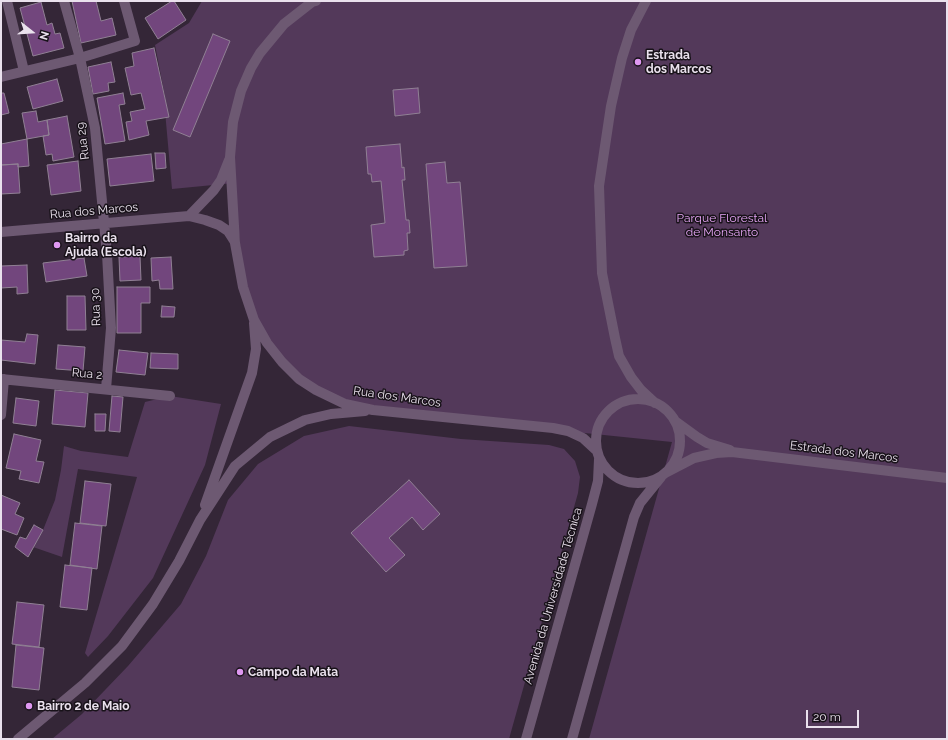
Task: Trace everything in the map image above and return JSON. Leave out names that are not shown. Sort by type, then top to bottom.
[{"type":"street","points":[[6,1],[24,71]]},
{"type":"street","name":"Rua 29","points":[[64,1],[80,58],[96,128],[104,223]]},
{"type":"street","points":[[1,77],[80,58],[135,41],[124,1]]},
{"type":"street","name":"Rua dos Marcos","points":[[316,1],[312,2],[284,24],[260,53],[237,103],[233,122],[230,156],[235,243],[243,287],[254,320],[267,343],[282,362],[299,379],[316,390],[345,404],[373,410],[553,428],[568,431],[583,438],[598,454]]},
{"type":"street","points":[[572,739],[634,517],[640,503],[673,464],[680,443],[674,420],[663,408],[641,390],[631,377],[619,356],[602,274],[598,186],[611,106],[622,58],[631,30],[646,1]]},
{"type":"street","name":"Rua dos Marcos","points":[[189,216],[214,190],[230,156]]},
{"type":"street","name":"Rua dos Marcos","points":[[1,232],[189,216],[219,225],[228,232],[235,243]]},
{"type":"street","name":"Rua 30","points":[[104,223],[111,328],[106,389]]},
{"type":"street","points":[[200,520],[252,373],[256,349],[254,320]]},
{"type":"street","points":[[1,415],[3,379]]},
{"type":"street","name":"Rua 2","points":[[3,379],[170,396]]},
{"type":"street","points":[[655,403],[642,399],[629,400],[617,404],[606,413],[599,424],[596,436],[598,454],[608,471],[619,479],[633,483],[647,482],[663,475]]},
{"type":"street","points":[[18,739],[85,683],[122,646],[166,584],[200,520],[235,466],[270,437],[306,420],[331,414],[373,410]]},
{"type":"street","name":"Estrada dos Marcos","points":[[674,420],[689,433],[707,443],[738,452]]},
{"type":"street","name":"Estrada dos Marcos","points":[[663,475],[694,458],[724,452],[738,452],[947,478]]},
{"type":"street","name":"Avenida da Universidade Técnica","points":[[526,739],[598,481],[598,454]]},
{"type":"green space","name":"Parque Florestal de Monsanto","points":[[202,1],[947,1],[947,739],[589,739],[672,442],[419,416],[355,407],[308,386],[270,347],[244,286],[234,183],[172,189],[164,100],[165,97],[155,45],[189,23]]},
{"type":"green space","points":[[170,396],[221,404],[205,465],[153,578],[108,636],[88,657],[85,653],[137,477],[78,469],[62,557],[33,547],[43,530],[55,500],[64,446],[81,451],[128,457],[145,402]]},
{"type":"green space","points":[[349,426],[461,439],[549,445],[564,449],[575,461],[580,477],[578,493],[509,739],[52,739],[82,714],[128,666],[181,604],[206,556],[228,500],[258,464],[304,436]]},
{"type":"building","points":[[72,1],[96,1],[101,21],[112,18],[116,35],[81,43]]},
{"type":"building","points":[[174,1],[186,20],[158,39],[145,18]]},
{"type":"building","points":[[41,2],[47,25],[52,23],[55,34],[60,33],[64,48],[33,56],[20,8]]},
{"type":"building","points":[[213,34],[230,41],[190,137],[173,130]]},
{"type":"building","points":[[154,48],[169,117],[146,121],[149,135],[129,140],[126,122],[132,121],[130,112],[145,109],[141,93],[131,95],[125,68],[134,66],[132,53]]},
{"type":"building","points":[[111,62],[115,82],[108,83],[109,91],[93,94],[88,67]]},
{"type":"building","points":[[57,79],[63,101],[33,109],[27,87]]},
{"type":"building","points":[[418,88],[420,113],[395,116],[393,90]]},
{"type":"building","points":[[1,93],[4,93],[9,113],[1,115]]},
{"type":"building","points":[[123,93],[125,104],[119,105],[125,141],[105,144],[97,98]]},
{"type":"building","points":[[36,111],[38,122],[47,120],[49,135],[27,139],[22,113]]},
{"type":"building","points":[[67,116],[74,157],[53,161],[52,154],[46,155],[43,136],[49,135],[47,120]]},
{"type":"building","points":[[27,139],[29,166],[18,167],[18,164],[1,165],[1,144]]},
{"type":"building","points":[[400,144],[402,168],[404,167],[405,180],[402,180],[406,220],[409,220],[410,233],[407,233],[408,250],[404,251],[404,255],[374,257],[371,225],[385,223],[381,181],[372,182],[371,174],[368,174],[366,147]]},
{"type":"building","points":[[155,153],[165,153],[166,168],[156,169]]},
{"type":"building","points":[[151,154],[154,181],[110,186],[107,159]]},
{"type":"building","points":[[78,161],[81,191],[51,195],[47,165]]},
{"type":"building","points":[[445,162],[447,183],[460,182],[467,266],[434,268],[426,164]]},
{"type":"building","points":[[18,164],[20,193],[1,194],[1,165]]},
{"type":"building","points":[[140,256],[141,280],[120,281],[119,257]]},
{"type":"building","points":[[171,257],[173,289],[160,289],[159,280],[152,281],[151,258]]},
{"type":"building","points":[[84,258],[87,276],[46,282],[43,263]]},
{"type":"building","points":[[27,265],[28,293],[17,294],[17,287],[1,288],[1,266]]},
{"type":"building","points":[[117,287],[150,287],[150,303],[141,303],[141,333],[117,333]]},
{"type":"building","points":[[67,296],[85,296],[86,330],[67,330]]},
{"type":"building","points":[[162,306],[175,307],[174,317],[161,317]]},
{"type":"building","points":[[27,334],[38,335],[35,364],[1,360],[1,340],[25,342]]},
{"type":"building","points":[[58,345],[85,347],[83,371],[56,369]]},
{"type":"building","points":[[119,350],[148,353],[145,375],[116,372]]},
{"type":"building","points":[[151,353],[178,354],[178,369],[150,368]]},
{"type":"building","points":[[55,390],[88,393],[85,427],[52,424]]},
{"type":"building","points":[[112,396],[123,397],[120,432],[109,431]]},
{"type":"building","points":[[16,398],[39,401],[36,426],[13,423]]},
{"type":"building","points":[[95,414],[106,414],[105,431],[95,431]]},
{"type":"building","points":[[14,434],[41,440],[36,461],[44,462],[39,483],[19,479],[21,471],[6,468]]},
{"type":"building","points":[[409,480],[440,514],[423,530],[412,517],[389,538],[405,555],[386,572],[351,533]]},
{"type":"building","points":[[85,481],[111,484],[106,526],[80,523]]},
{"type":"building","points":[[1,495],[20,503],[15,514],[24,518],[17,535],[1,529]]},
{"type":"building","points":[[75,523],[102,526],[97,569],[70,565]]},
{"type":"building","points":[[34,525],[43,530],[28,557],[15,547],[20,537],[26,539]]},
{"type":"building","points":[[65,565],[92,568],[87,610],[60,607]]},
{"type":"building","points":[[17,602],[44,605],[39,647],[12,644]]},
{"type":"building","points":[[16,645],[44,648],[39,690],[12,687]]},
{"type":"place","name":"Estrada dos Marcos","points":[[638,62]]},
{"type":"place","name":"Bairro da Ajuda (Escola)","points":[[57,245]]},
{"type":"place","name":"Campo da Mata","points":[[240,672]]},
{"type":"place","name":"Bairro 2 de Maio","points":[[29,706]]}]
